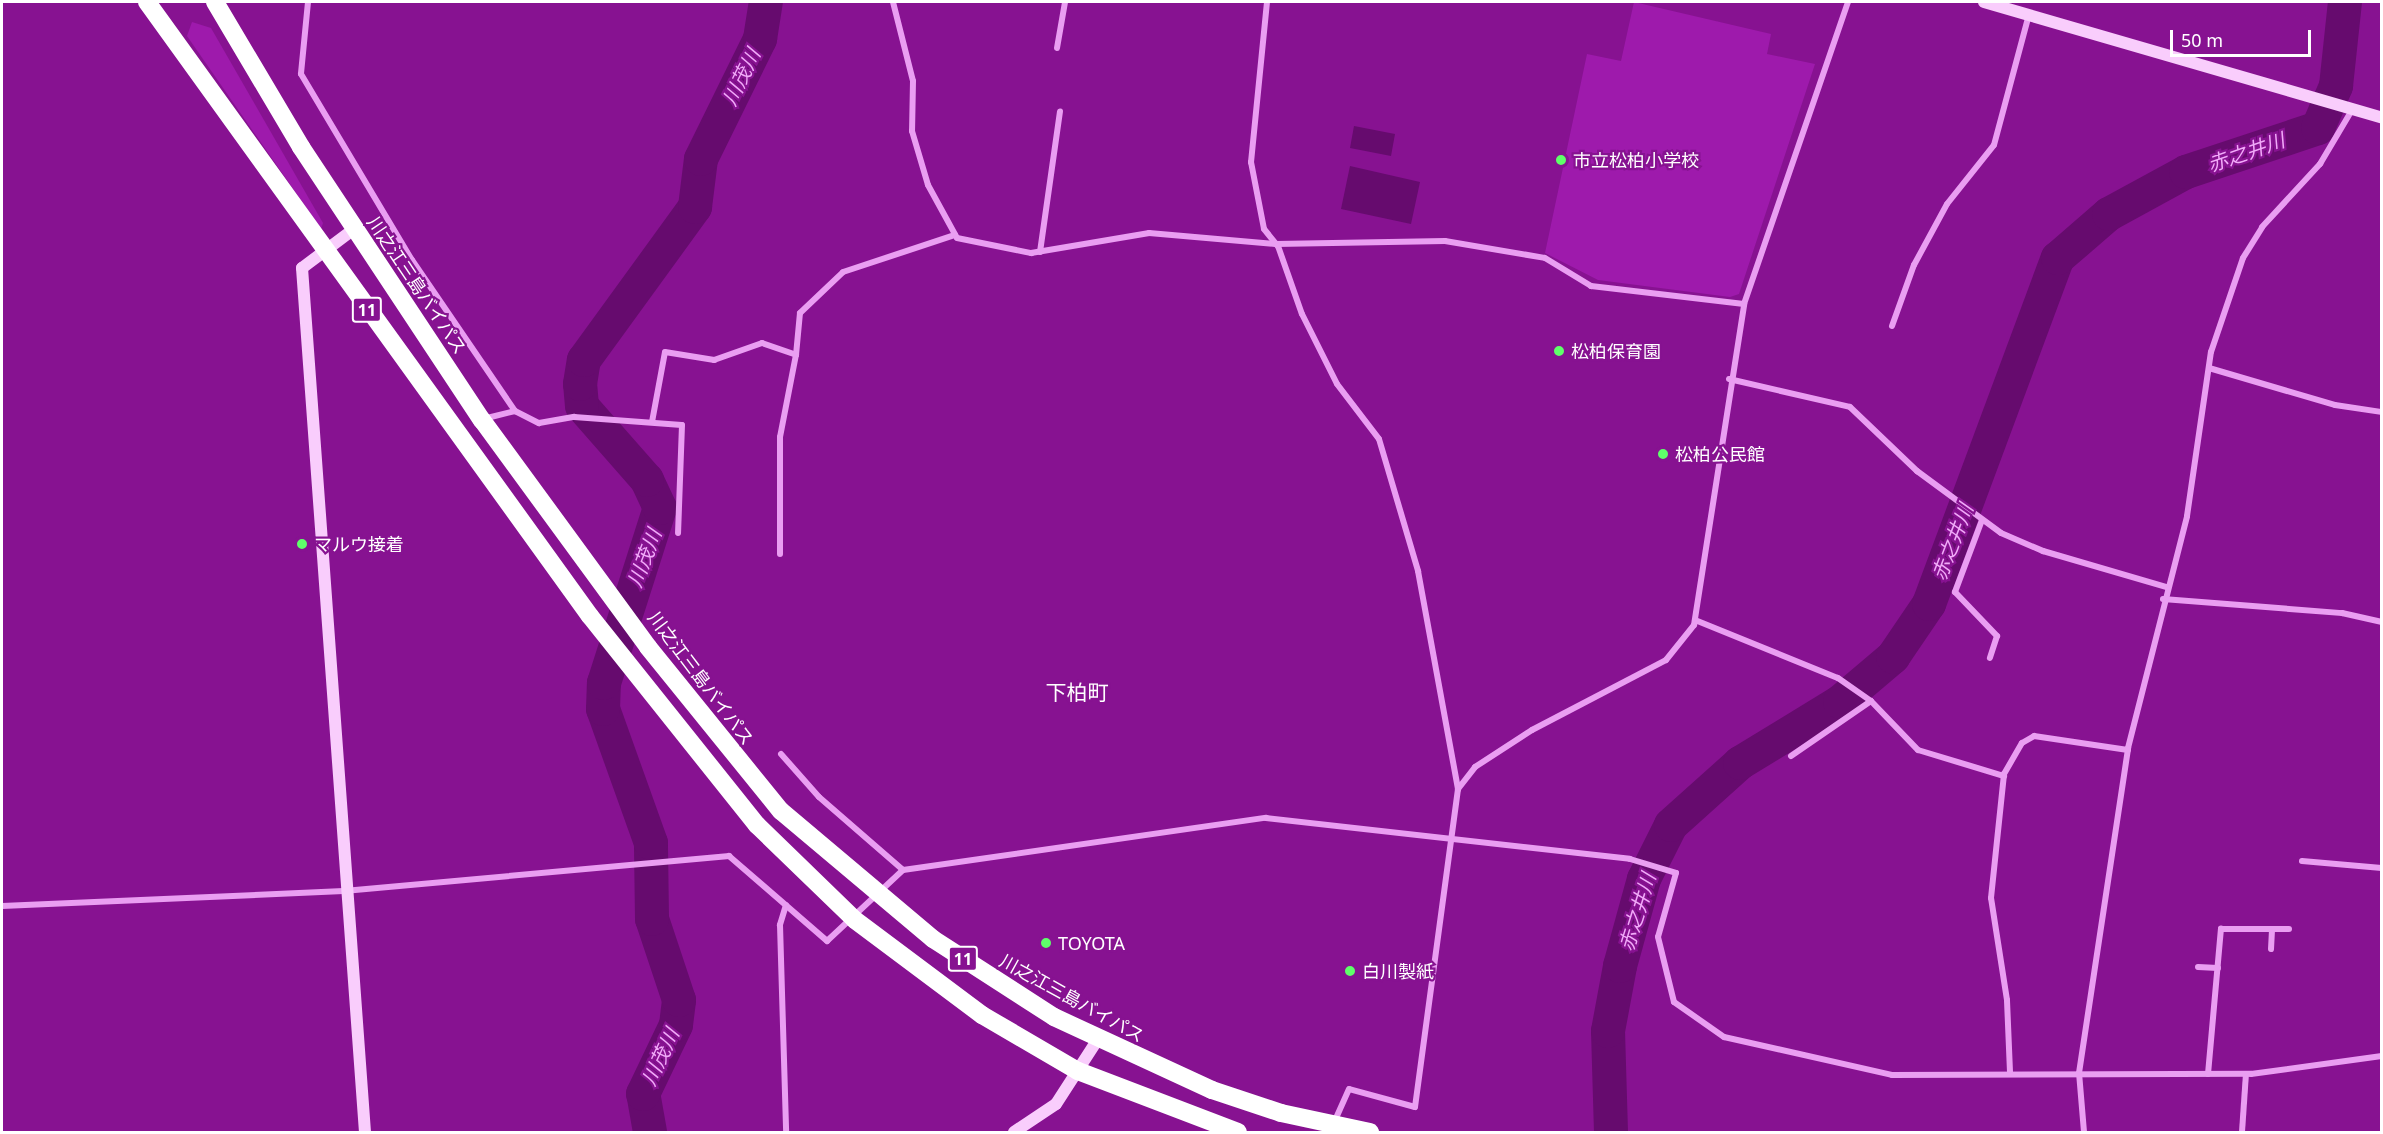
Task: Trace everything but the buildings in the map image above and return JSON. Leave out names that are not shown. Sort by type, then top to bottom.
[{"type":"highway","name":"11","points":[[147,2],[324,251],[590,615],[635,675],[757,825],[855,920],[929,979],[1078,1071],[1238,1132]]},
{"type":"highway","name":"川之江三島バイパス","points":[[215,2],[354,229],[482,420],[648,647],[781,810],[877,896],[987,976],[1098,1039],[1212,1089],[1333,1129],[1370,1132]]},
{"type":"street","points":[[308,2],[301,74],[412,260],[515,411],[539,423],[574,417],[682,425],[678,533]]},
{"type":"street","points":[[893,2],[913,81],[912,131],[928,185],[955,235]]},
{"type":"street","points":[[1057,48],[1065,2]]},
{"type":"street","points":[[1267,2],[1251,162],[1264,229],[1276,244],[1302,314],[1337,384],[1379,439],[1418,571],[1458,789],[1456,837],[1415,1107],[1348,1089],[1333,1129]]},
{"type":"street","points":[[1458,789],[1475,767],[1512,742],[1666,660],[1695,620],[1729,379],[1744,304],[1848,2]]},
{"type":"street","points":[[1983,2],[2023,9],[2382,118]]},
{"type":"street","points":[[1892,326],[1914,265],[1947,204],[1994,145],[2023,9]]},
{"type":"street","points":[[2084,1132],[2079,1073],[2128,750],[2166,587],[2187,516],[2209,368],[2242,258],[2262,227],[2320,164],[2352,109]]},
{"type":"street","points":[[1040,252],[1060,111]]},
{"type":"street","points":[[354,229],[302,268],[344,891],[365,1132]]},
{"type":"street","points":[[780,554],[780,437],[796,355],[800,313],[843,272],[955,235],[1040,252],[1149,233],[1276,244],[1476,244],[1545,258],[1592,285],[1744,304]]},
{"type":"street","points":[[652,422],[665,352],[714,360],[762,343],[796,355]]},
{"type":"street","points":[[2209,368],[2335,405],[2382,412]]},
{"type":"street","points":[[1729,379],[1850,407],[1954,499],[1982,520],[2043,551],[2166,587]]},
{"type":"street","points":[[482,420],[515,411]]},
{"type":"street","points":[[1982,520],[1955,592],[1997,636],[1990,658]]},
{"type":"street","points":[[2163,599],[2342,613],[2382,621]]},
{"type":"street","points":[[1695,620],[1845,682],[1871,701],[1918,750],[2004,776]]},
{"type":"street","points":[[1791,756],[1871,701]]},
{"type":"street","points":[[2010,1072],[2007,1000],[1991,898],[2004,776],[2022,743],[2034,736],[2128,750]]},
{"type":"street","points":[[781,754],[819,797],[903,870]]},
{"type":"street","points":[[2,906],[344,891],[641,866],[729,856],[827,941],[855,920],[903,870],[1266,818],[1456,837],[1645,863],[1676,873],[1658,937],[1666,979],[1674,1002],[1695,1022],[1724,1037],[1892,1075],[2010,1072],[2247,1074],[2382,1056]]},
{"type":"street","points":[[2302,861],[2382,868]]},
{"type":"street","points":[[786,905],[780,925],[786,1132]]},
{"type":"street","points":[[2208,1074],[2221,929],[2289,929]]},
{"type":"street","points":[[2271,949],[2272,929]]},
{"type":"street","points":[[2198,967],[2218,968]]},
{"type":"street","points":[[1014,1132],[1049,1111],[1098,1039]]},
{"type":"street","points":[[2242,1132],[2247,1074]]},
{"type":"shaded area","points":[[1634,2],[1771,34],[1767,54],[1815,64],[1739,294],[1730,297],[1598,280],[1545,253],[1587,54],[1621,61]]},
{"type":"shaded area","points":[[192,22],[211,28],[323,223],[321,229],[187,36]]},
{"type":"shaded area","points":[[1354,126],[1395,134],[1391,156],[1350,148]]},
{"type":"shaded area","points":[[1350,166],[1420,182],[1411,224],[1341,209]]},
{"type":"waterway","name":"川茂川","points":[[650,1132],[643,1094],[676,1025],[679,1000],[652,919],[651,843],[603,709],[604,683],[660,508],[647,480],[582,406],[580,384],[584,360],[695,207],[701,159],[760,39],[766,2]]},
{"type":"waterway","name":"赤之井川","points":[[1611,1132],[1608,1031],[1620,966],[1644,879],[1671,825],[1740,763],[1840,702],[1893,657],[1929,604],[2058,258],[2109,214],[2186,172],[2318,128],[2336,86],[2345,2]]},
{"type":"place","name":"市立松柏小学校","points":[[1561,160]]},
{"type":"place","name":"松柏保育園","points":[[1559,351]]},
{"type":"place","name":"松柏公民館","points":[[1663,454]]},
{"type":"place","name":"マルウ接着","points":[[302,544]]},
{"type":"place","name":"TOYOTA","points":[[1046,943]]},
{"type":"place","name":"白川製紙","points":[[1350,971]]},
{"type":"district","name":"下柏町","points":[[1077,692]]}]
